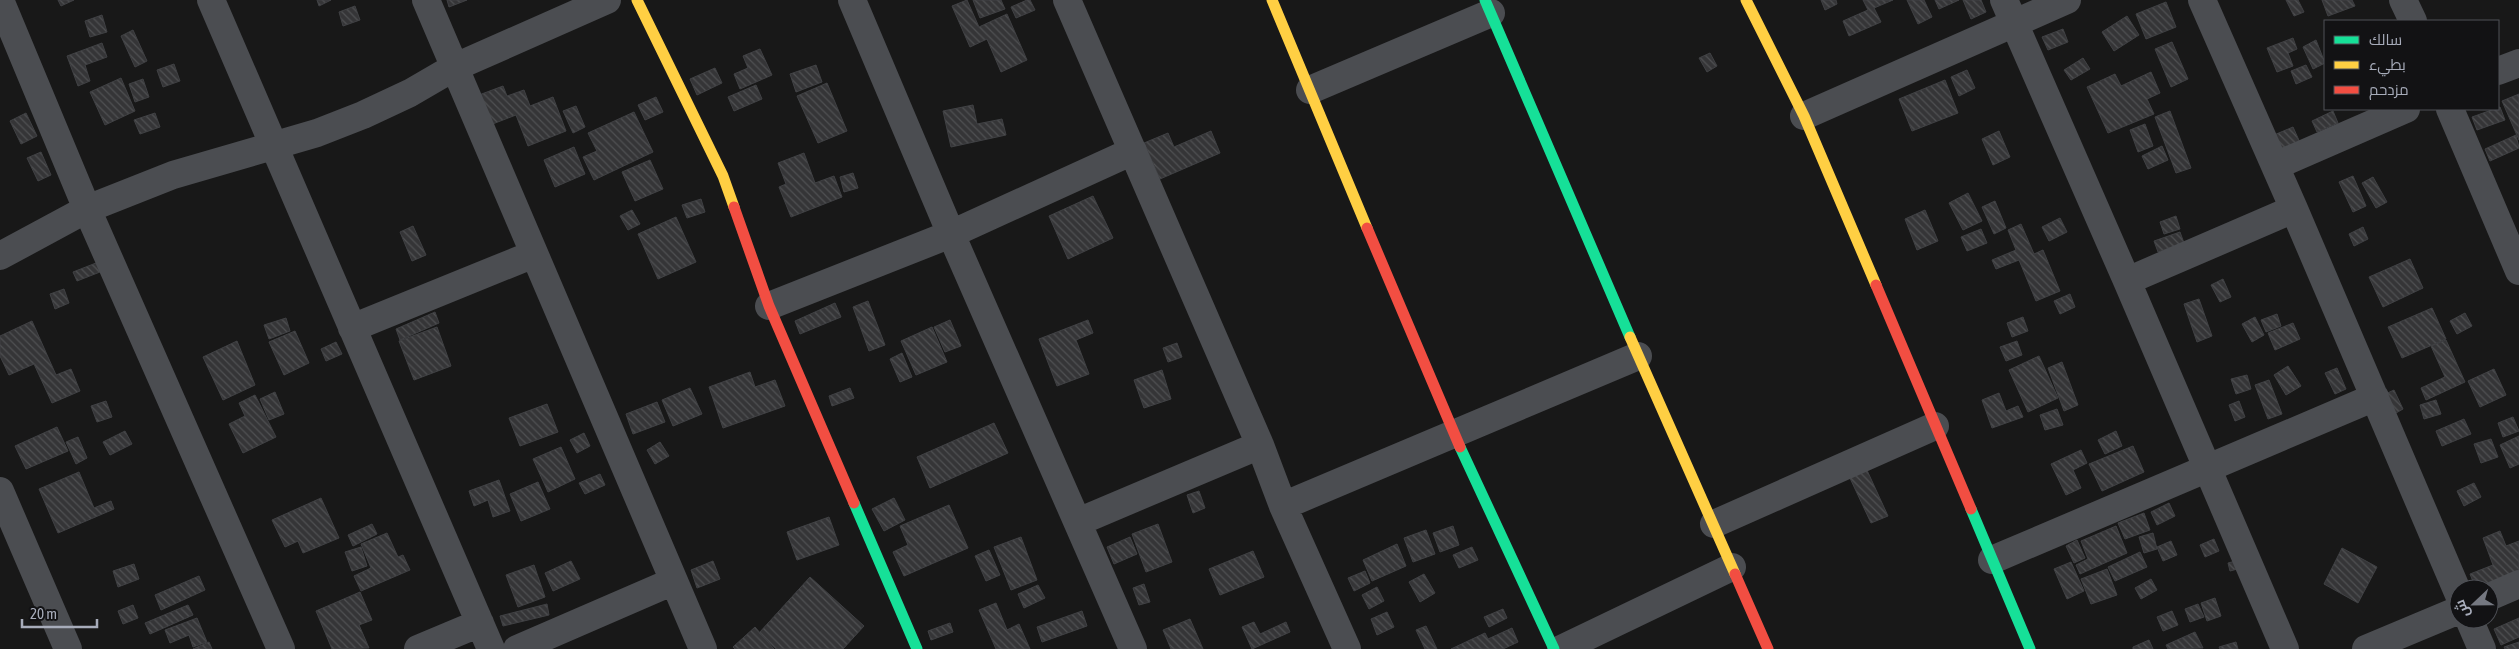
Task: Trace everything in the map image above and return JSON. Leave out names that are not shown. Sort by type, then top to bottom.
[{"type":"street","points":[[0,0],[87,209],[281,649]]},
{"type":"street","points":[[212,0],[491,649]]},
{"type":"street","points":[[426,0],[453,68],[703,649]]},
{"type":"street","points":[[0,256],[87,209],[173,175],[273,144],[317,133],[364,115],[410,93],[453,68],[607,0]]},
{"type":"street","points":[[637,0],[723,176],[770,306],[917,649]]},
{"type":"street","points":[[852,0],[951,234],[1133,649]]},
{"type":"street","points":[[1067,0],[1260,445],[1283,506],[1347,649]]},
{"type":"street","points":[[1272,0],[1454,435],[1554,649]]},
{"type":"street","points":[[1746,0],[1804,116],[2030,649]]},
{"type":"street","points":[[1804,116],[2009,12],[2067,0]]},
{"type":"street","points":[[2202,0],[2294,209],[2452,579]]},
{"type":"street","points":[[2404,0],[2412,20]]},
{"type":"street","points":[[1310,90],[1488,6],[1638,356],[1768,649]]},
{"type":"street","points":[[2009,12],[2285,649]]},
{"type":"street","points":[[2499,71],[2519,63]]},
{"type":"street","points":[[2275,166],[2404,110]]},
{"type":"street","points":[[2450,110],[2519,271]]},
{"type":"street","points":[[770,306],[951,234],[1133,151]]},
{"type":"street","points":[[2127,281],[2294,209]]},
{"type":"street","points":[[352,328],[534,254]]},
{"type":"street","points":[[1283,506],[1638,356]]},
{"type":"street","points":[[1992,560],[2375,397]]},
{"type":"street","points":[[1714,524],[1935,426]]},
{"type":"street","points":[[1078,522],[1260,445]]},
{"type":"street","points":[[0,491],[68,649]]},
{"type":"street","points":[[1561,649],[1732,567]]},
{"type":"street","points":[[517,649],[674,581]]},
{"type":"street","points":[[2499,593],[2519,584]]},
{"type":"street","points":[[2366,649],[2449,614]]},
{"type":"street","points":[[418,649],[480,623]]},
{"type":"street","points":[[2473,629],[2482,649]]},
{"type":"building","points":[[58,0],[74,0],[61,6]]},
{"type":"building","points":[[317,0],[331,0],[319,6]]},
{"type":"building","points":[[447,0],[467,0],[449,7]]},
{"type":"building","points":[[967,0],[979,27],[1007,14],[1027,60],[1001,72],[987,39],[970,47],[952,6]]},
{"type":"building","points":[[973,0],[1001,0],[1005,9],[980,18]]},
{"type":"building","points":[[1030,0],[1035,10],[1016,18],[1011,7]]},
{"type":"building","points":[[1821,0],[1836,0],[1837,4],[1825,10]]},
{"type":"building","points":[[1863,0],[1893,0],[1874,8],[1881,22],[1849,36],[1843,21],[1868,10]]},
{"type":"building","points":[[1907,0],[1924,0],[1932,17],[1918,24]]},
{"type":"building","points":[[1935,0],[1959,0],[1939,9]]},
{"type":"building","points":[[1963,0],[1981,0],[1986,12],[1971,19]]},
{"type":"building","points":[[2286,0],[2298,0],[2304,12],[2294,16]]},
{"type":"building","points":[[2322,0],[2352,0],[2355,6],[2328,16]]},
{"type":"building","points":[[2166,2],[2176,27],[2146,39],[2136,14]]},
{"type":"building","points":[[355,6],[360,20],[343,26],[339,12]]},
{"type":"building","points":[[102,15],[107,32],[90,37],[85,21]]},
{"type":"building","points":[[2127,16],[2139,35],[2114,51],[2102,32]]},
{"type":"building","points":[[2063,29],[2068,42],[2048,50],[2042,37]]},
{"type":"building","points":[[133,30],[147,61],[135,67],[121,36]]},
{"type":"building","points":[[2293,38],[2297,49],[2288,53],[2293,66],[2277,72],[2267,48]]},
{"type":"building","points":[[2316,40],[2324,64],[2313,69],[2303,47]]},
{"type":"building","points":[[2172,42],[2188,79],[2171,87],[2155,49]]},
{"type":"building","points":[[102,43],[107,57],[85,65],[90,81],[78,86],[67,56]]},
{"type":"building","points":[[760,49],[772,75],[740,89],[734,74],[748,68],[743,56]]},
{"type":"building","points":[[1710,53],[1717,66],[1707,72],[1699,58]]},
{"type":"building","points":[[2083,58],[2090,69],[2071,80],[2064,70]]},
{"type":"building","points":[[174,64],[180,81],[163,87],[157,70]]},
{"type":"building","points":[[816,65],[822,82],[796,92],[790,74]]},
{"type":"building","points":[[2306,65],[2312,77],[2296,84],[2291,71]]},
{"type":"building","points":[[715,68],[722,83],[697,95],[690,79]]},
{"type":"building","points":[[1967,70],[1975,88],[1959,96],[1951,77]]},
{"type":"building","points":[[2151,72],[2160,93],[2147,99],[2154,114],[2108,133],[2087,87],[2115,74],[2121,86]]},
{"type":"building","points":[[121,78],[135,111],[105,125],[90,92]]},
{"type":"building","points":[[143,79],[149,97],[135,102],[129,84]]},
{"type":"building","points":[[1945,80],[1958,113],[1912,131],[1899,99]]},
{"type":"building","points":[[827,83],[847,131],[818,143],[797,96]]},
{"type":"building","points":[[756,85],[762,99],[734,111],[728,97]]},
{"type":"building","points":[[503,86],[507,96],[524,90],[530,106],[553,97],[566,131],[528,146],[516,115],[490,125],[479,95]]},
{"type":"building","points":[[2519,94],[2519,140],[2502,101]]},
{"type":"building","points":[[656,97],[663,112],[645,120],[638,105]]},
{"type":"building","points":[[973,105],[977,124],[1002,119],[1006,135],[951,147],[943,111]]},
{"type":"building","points":[[576,106],[585,127],[573,133],[563,111]]},
{"type":"building","points":[[2499,107],[2505,120],[2477,130],[2472,117],[2492,110],[2499,110]]},
{"type":"building","points":[[2170,111],[2191,168],[2176,173],[2155,117]]},
{"type":"building","points":[[2333,111],[2338,123],[2317,132],[2312,121]]},
{"type":"building","points":[[634,112],[653,152],[594,180],[583,157],[597,151],[588,133]]},
{"type":"building","points":[[26,113],[37,136],[21,144],[10,121]]},
{"type":"building","points":[[155,113],[160,127],[140,134],[134,120]]},
{"type":"building","points":[[2145,124],[2153,146],[2138,152],[2130,130]]},
{"type":"building","points":[[2293,127],[2302,147],[2284,156],[2274,135]]},
{"type":"building","points":[[1211,131],[1220,153],[1160,179],[1144,143],[1168,133],[1174,147]]},
{"type":"building","points":[[1999,131],[2010,157],[1993,165],[1982,139]]},
{"type":"building","points":[[2516,135],[2519,148],[2490,161],[2485,149]]},
{"type":"building","points":[[2162,146],[2168,160],[2148,169],[2142,156]]},
{"type":"building","points":[[574,147],[585,174],[555,187],[544,160]]},
{"type":"building","points":[[41,152],[51,175],[38,181],[27,158]]},
{"type":"building","points":[[804,153],[815,183],[834,176],[842,197],[791,217],[779,187],[786,184],[778,163]]},
{"type":"building","points":[[650,160],[663,189],[635,201],[622,172]]},
{"type":"building","points":[[853,173],[858,188],[844,192],[840,177]]},
{"type":"building","points":[[2353,176],[2366,206],[2353,212],[2339,182]]},
{"type":"building","points":[[2373,177],[2387,202],[2376,208],[2362,183]]},
{"type":"building","points":[[1968,193],[1982,221],[1963,230],[1949,203]]},
{"type":"building","points":[[1093,196],[1113,238],[1068,259],[1049,216]]},
{"type":"building","points":[[701,199],[705,212],[687,218],[682,205]]},
{"type":"building","points":[[1995,201],[2006,228],[1994,234],[1982,207]]},
{"type":"building","points":[[632,210],[640,224],[628,230],[620,216]]},
{"type":"building","points":[[1925,210],[1938,241],[1917,250],[1905,219]]},
{"type":"building","points":[[2176,216],[2180,229],[2164,234],[2160,222]]},
{"type":"building","points":[[676,217],[696,262],[658,279],[638,234]]},
{"type":"building","points":[[2060,218],[2067,232],[2049,241],[2042,227]]},
{"type":"building","points":[[2021,224],[2034,254],[2043,250],[2060,291],[2036,301],[2019,260],[1996,269],[1992,260],[2016,250],[2008,230]]},
{"type":"building","points":[[413,226],[426,255],[412,261],[400,232]]},
{"type":"building","points":[[2363,227],[2368,239],[2354,246],[2349,234]]},
{"type":"building","points":[[1981,229],[1987,243],[1967,251],[1961,237]]},
{"type":"building","points":[[2180,232],[2184,243],[2158,252],[2154,241]]},
{"type":"building","points":[[2410,259],[2423,288],[2383,307],[2369,277]]},
{"type":"building","points":[[96,263],[100,272],[77,281],[73,272]]},
{"type":"building","points":[[2223,279],[2231,297],[2220,302],[2211,285]]},
{"type":"building","points":[[64,289],[69,303],[55,309],[50,294]]},
{"type":"building","points":[[2070,294],[2075,307],[2060,314],[2054,301]]},
{"type":"building","points":[[2199,299],[2212,336],[2197,342],[2184,304]]},
{"type":"building","points":[[868,301],[885,345],[869,351],[853,307]]},
{"type":"building","points":[[835,303],[841,317],[800,334],[795,321]]},
{"type":"building","points":[[2432,308],[2446,339],[2402,358],[2388,327]]},
{"type":"building","points":[[435,312],[439,323],[400,340],[396,329]]},
{"type":"building","points":[[2465,313],[2472,326],[2457,334],[2450,321]]},
{"type":"building","points":[[2277,314],[2281,326],[2266,332],[2261,320]]},
{"type":"building","points":[[2023,317],[2028,331],[2012,337],[2007,323]]},
{"type":"building","points":[[2255,317],[2264,335],[2252,342],[2242,324]]},
{"type":"building","points":[[286,318],[290,331],[269,339],[264,325]]},
{"type":"building","points":[[950,320],[961,346],[945,352],[934,327]]},
{"type":"building","points":[[1088,320],[1093,333],[1076,340],[1089,374],[1057,386],[1039,339]]},
{"type":"building","points":[[32,321],[56,375],[71,369],[80,391],[52,403],[34,364],[9,375],[0,356],[0,336]]},
{"type":"building","points":[[2293,323],[2300,339],[2275,350],[2268,333]]},
{"type":"building","points":[[437,327],[451,366],[414,380],[399,341]]},
{"type":"building","points":[[932,327],[947,362],[916,375],[901,341]]},
{"type":"building","points":[[295,331],[309,363],[284,375],[269,342]]},
{"type":"building","points":[[2446,340],[2465,382],[2426,400],[2421,388],[2445,377],[2431,346]]},
{"type":"building","points":[[237,341],[255,385],[223,400],[203,357]]},
{"type":"building","points":[[2017,341],[2022,355],[2006,361],[2000,347]]},
{"type":"building","points":[[336,342],[342,354],[326,361],[321,349]]},
{"type":"building","points":[[1177,343],[1182,357],[1168,362],[1163,348]]},
{"type":"building","points":[[902,353],[912,377],[900,382],[890,359]]},
{"type":"building","points":[[2039,356],[2058,398],[2028,412],[2009,370]]},
{"type":"building","points":[[2062,362],[2078,405],[2064,411],[2048,368]]},
{"type":"building","points":[[2288,366],[2301,386],[2286,395],[2274,375]]},
{"type":"building","points":[[2337,368],[2346,389],[2335,394],[2325,373]]},
{"type":"building","points":[[2494,369],[2506,395],[2480,407],[2468,381]]},
{"type":"building","points":[[1162,370],[1171,399],[1144,408],[1134,380]]},
{"type":"building","points":[[750,372],[755,387],[775,380],[785,406],[723,428],[709,387]]},
{"type":"building","points":[[2247,375],[2251,389],[2236,394],[2231,379]]},
{"type":"building","points":[[2269,380],[2282,414],[2268,419],[2255,385]]},
{"type":"building","points":[[690,388],[702,414],[673,426],[662,400]]},
{"type":"building","points":[[850,388],[854,398],[832,406],[829,396]]},
{"type":"building","points":[[2394,390],[2403,409],[2389,417],[2379,397]]},
{"type":"building","points":[[275,392],[284,414],[269,420],[260,399]]},
{"type":"building","points":[[1999,393],[2006,411],[2018,406],[2023,417],[1992,428],[1982,400]]},
{"type":"building","points":[[255,395],[276,437],[243,453],[229,424],[245,416],[239,403]]},
{"type":"building","points":[[2436,400],[2441,414],[2424,419],[2420,405]]},
{"type":"building","points":[[106,401],[112,417],[97,422],[91,406]]},
{"type":"building","points":[[2239,401],[2245,417],[2235,421],[2229,405]]},
{"type":"building","points":[[657,402],[665,422],[633,434],[626,414]]},
{"type":"building","points":[[547,404],[558,432],[520,446],[509,418]]},
{"type":"building","points":[[2057,409],[2063,425],[2045,430],[2040,415]]},
{"type":"building","points":[[2513,417],[2519,431],[2503,437],[2498,423]]},
{"type":"building","points":[[2464,419],[2471,434],[2442,446],[2436,431]]},
{"type":"building","points":[[994,423],[1008,453],[930,488],[917,457]]},
{"type":"building","points":[[57,427],[68,451],[26,469],[15,446]]},
{"type":"building","points":[[125,431],[132,444],[110,455],[103,442]]},
{"type":"building","points":[[2116,431],[2122,446],[2105,454],[2098,440]]},
{"type":"building","points":[[584,433],[590,446],[577,453],[570,440]]},
{"type":"building","points":[[2519,436],[2519,464],[2510,468],[2500,445]]},
{"type":"building","points":[[78,437],[87,458],[76,464],[66,442]]},
{"type":"building","points":[[2491,439],[2498,457],[2481,463],[2474,444]]},
{"type":"building","points":[[660,442],[669,456],[655,464],[647,450]]},
{"type":"building","points":[[2133,446],[2144,472],[2102,491],[2089,464]]},
{"type":"building","points":[[561,447],[575,479],[548,492],[533,459]]},
{"type":"building","points":[[2081,450],[2087,463],[2073,470],[2081,488],[2066,495],[2051,464]]},
{"type":"building","points":[[1866,468],[1888,516],[1871,523],[1849,476]]},
{"type":"building","points":[[79,472],[94,508],[111,501],[114,509],[58,533],[39,489]]},
{"type":"building","points":[[600,474],[605,485],[585,494],[579,483]]},
{"type":"building","points":[[499,480],[510,511],[493,517],[488,500],[474,506],[469,491]]},
{"type":"building","points":[[538,482],[550,509],[521,521],[510,494]]},
{"type":"building","points":[[2474,483],[2481,497],[2464,506],[2457,491]]},
{"type":"building","points":[[1199,491],[1205,508],[1193,513],[1187,495]]},
{"type":"building","points":[[321,498],[339,538],[303,553],[298,541],[285,547],[272,520]]},
{"type":"building","points":[[894,498],[905,520],[884,531],[872,509]]},
{"type":"building","points":[[2169,503],[2175,516],[2157,525],[2151,512]]},
{"type":"building","points":[[949,505],[968,548],[904,576],[893,552],[908,545],[900,526]]},
{"type":"building","points":[[2144,513],[2150,530],[2125,539],[2118,523]]},
{"type":"building","points":[[829,517],[839,545],[797,560],[787,532]]},
{"type":"building","points":[[372,524],[377,534],[353,546],[348,535]]},
{"type":"building","points":[[1158,524],[1172,562],[1146,572],[1132,534]]},
{"type":"building","points":[[1453,526],[1459,545],[1440,552],[1433,533]]},
{"type":"building","points":[[2116,526],[2127,553],[2080,574],[2076,565],[2088,559],[2081,541]]},
{"type":"building","points":[[1426,530],[1435,554],[1413,562],[1404,538]]},
{"type":"building","points":[[2500,531],[2506,546],[2519,541],[2519,574],[2499,581],[2499,579],[2472,579],[2470,574],[2493,565],[2483,538]]},
{"type":"building","points":[[387,533],[398,557],[403,555],[410,570],[361,591],[354,576],[371,568],[361,544]]},
{"type":"building","points":[[2153,533],[2157,549],[2144,553],[2139,537]]},
{"type":"building","points":[[1021,537],[1037,580],[1011,590],[994,547]]},
{"type":"building","points":[[1130,537],[1137,554],[1114,564],[1107,547]]},
{"type":"building","points":[[2214,539],[2219,551],[2205,557],[2200,545]]},
{"type":"building","points":[[2077,540],[2085,558],[2074,563],[2066,546]]},
{"type":"building","points":[[2171,541],[2177,555],[2163,561],[2157,547]]},
{"type":"building","points":[[1397,544],[1406,566],[1372,581],[1363,560]]},
{"type":"building","points":[[361,547],[367,566],[352,571],[345,552]]},
{"type":"building","points":[[1472,547],[1478,560],[1459,568],[1453,555]]},
{"type":"building","points":[[2342,548],[2377,567],[2358,603],[2324,584]]},
{"type":"building","points":[[989,550],[1000,575],[986,581],[975,556]]},
{"type":"building","points":[[1253,551],[1264,577],[1220,595],[1209,569]]},
{"type":"building","points":[[2140,552],[2147,567],[2115,581],[2108,567]]},
{"type":"building","points":[[2247,558],[2249,566],[2230,571],[2228,563]]},
{"type":"building","points":[[571,561],[580,579],[553,591],[545,573]]},
{"type":"building","points":[[713,561],[720,579],[697,588],[691,570]]},
{"type":"building","points":[[2071,562],[2084,591],[2067,599],[2054,569]]},
{"type":"building","points":[[134,564],[139,579],[118,587],[113,571]]},
{"type":"building","points":[[534,565],[545,597],[518,607],[506,575]]},
{"type":"building","points":[[2107,569],[2117,595],[2091,604],[2081,579]]},
{"type":"building","points":[[1365,571],[1370,583],[1354,591],[1348,578]]},
{"type":"building","points":[[1424,574],[1435,593],[1420,602],[1409,582]]},
{"type":"building","points":[[199,576],[205,590],[161,610],[155,595]]},
{"type":"building","points":[[810,577],[864,626],[843,649],[776,649],[759,633]]},
{"type":"building","points":[[2151,579],[2157,590],[2141,599],[2135,588]]},
{"type":"building","points":[[1144,584],[1150,602],[1139,605],[1133,588]]},
{"type":"building","points":[[1038,585],[1045,598],[1024,608],[1018,594]]},
{"type":"building","points":[[1377,587],[1384,601],[1369,609],[1362,595]]},
{"type":"building","points":[[360,592],[372,620],[359,625],[369,648],[332,649],[316,611]]},
{"type":"building","points":[[2215,598],[2221,616],[2207,621],[2201,603]]},
{"type":"building","points":[[996,603],[1007,630],[1019,624],[1030,649],[996,649],[979,610]]},
{"type":"building","points":[[547,604],[549,615],[503,626],[500,616]]},
{"type":"building","points":[[2198,604],[2204,617],[2190,622],[2185,609]]},
{"type":"building","points":[[133,605],[138,618],[123,624],[118,611]]},
{"type":"building","points":[[188,605],[193,615],[150,634],[145,623]]},
{"type":"building","points":[[1503,609],[1507,618],[1489,627],[1484,617]]},
{"type":"building","points":[[1082,611],[1087,626],[1042,642],[1037,627]]},
{"type":"building","points":[[2172,611],[2178,625],[2163,631],[2157,617]]},
{"type":"building","points":[[1387,612],[1394,627],[1377,635],[1371,619]]},
{"type":"building","points":[[197,618],[207,642],[193,647],[189,635],[170,643],[165,630]]},
{"type":"building","points":[[2519,618],[2519,637],[2501,645],[2494,629],[2499,629],[2499,627]]},
{"type":"building","points":[[1190,619],[1203,649],[1171,649],[1163,630]]},
{"type":"building","points":[[1254,622],[1260,634],[1286,622],[1290,632],[1252,649],[1242,627]]},
{"type":"building","points":[[950,623],[953,632],[931,640],[928,631]]},
{"type":"building","points":[[1426,626],[1437,649],[1425,649],[1416,630]]},
{"type":"building","points":[[755,627],[774,649],[735,649],[733,647]]},
{"type":"building","points":[[1512,628],[1518,642],[1503,649],[1451,649],[1485,633],[1488,639]]},
{"type":"building","points":[[2195,632],[2203,648],[2168,649],[2166,645]]},
{"type":"building","points":[[2149,640],[2153,649],[2133,649],[2133,647]]},
{"type":"building","points":[[209,642],[212,649],[193,649]]},
{"type":"building","points":[[2236,642],[2238,649],[2220,649],[2219,647]]},
{"type":"building","points":[[2519,642],[2519,649],[2505,649],[2504,647]]},
{"type":"traffic: fast","points":[[1485,0],[1630,337]]},
{"type":"traffic: fast","points":[[1460,447],[1554,649]]},
{"type":"traffic: fast","points":[[854,503],[917,649]]},
{"type":"traffic: fast","points":[[1971,509],[2030,649]]},
{"type":"traffic: slow","points":[[637,0],[723,176],[734,207]]},
{"type":"traffic: slow","points":[[1272,0],[1367,228]]},
{"type":"traffic: slow","points":[[1746,0],[1804,116],[1876,285]]},
{"type":"traffic: slow","points":[[1630,337],[1735,574]]},
{"type":"traffic: jam","points":[[734,207],[769,306],[854,503]]},
{"type":"traffic: jam","points":[[1367,228],[1460,447]]},
{"type":"traffic: jam","points":[[1876,285],[1971,509]]},
{"type":"traffic: jam","points":[[1735,574],[1768,649]]}]
